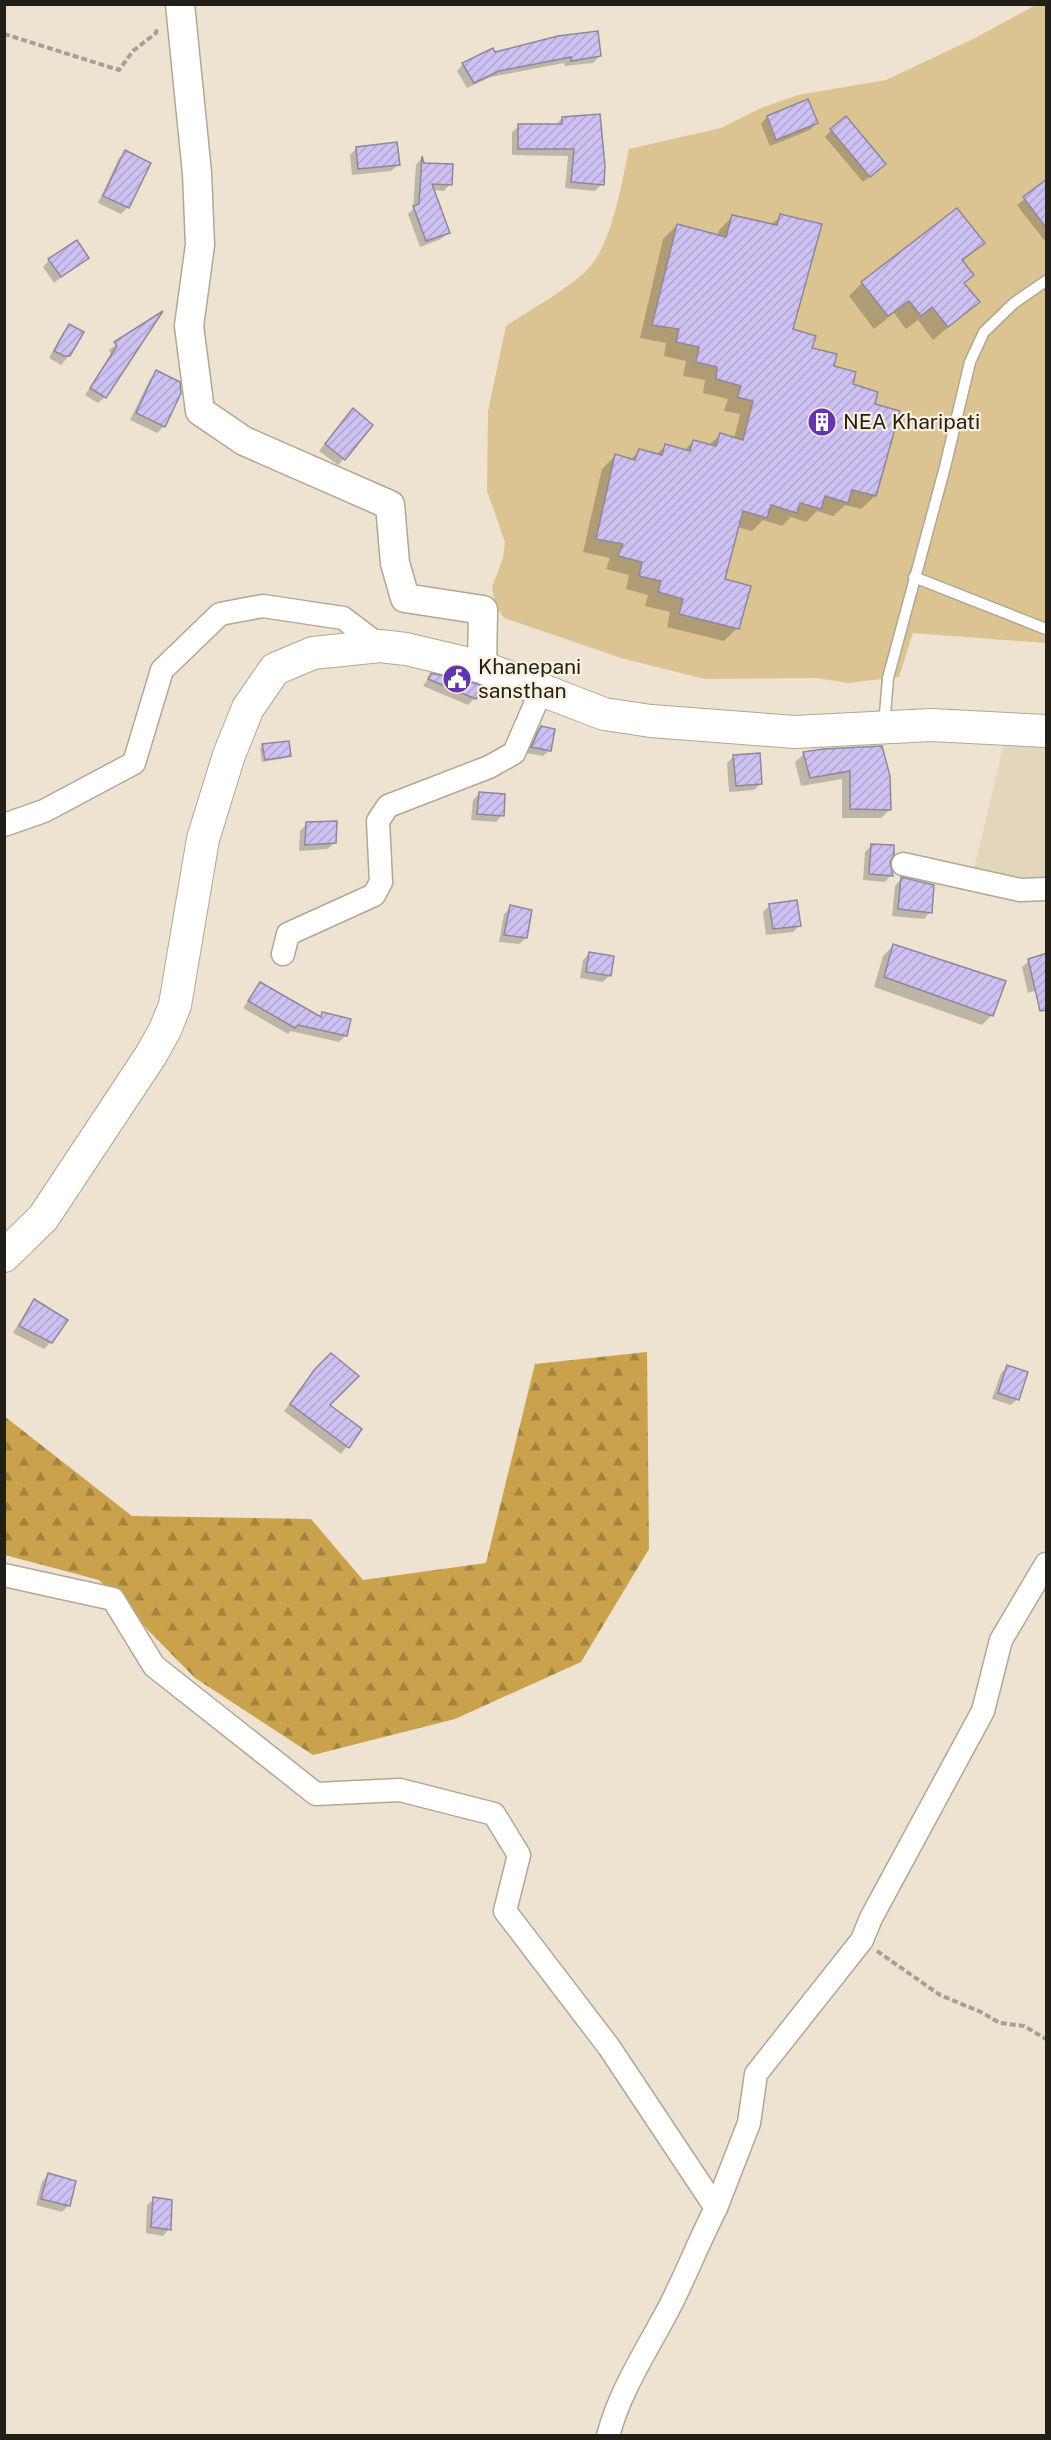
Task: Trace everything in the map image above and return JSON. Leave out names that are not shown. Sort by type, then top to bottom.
[{"type":"main road","points":[[4,1256],[43,1218],[152,1055],[165,1030],[175,1005],[202,839],[229,755],[248,708],[275,669],[314,653],[380,646],[406,649],[482,667],[604,714],[682,725],[795,732],[931,725],[1047,731]]},
{"type":"street","points":[[180,4],[197,173],[200,245],[189,326],[200,411],[244,441],[390,505],[395,563],[405,598],[483,610],[482,667]]},
{"type":"street","points":[[4,825],[44,811],[134,763],[162,670],[220,614],[263,606],[343,618],[380,646]]},
{"type":"street","points":[[283,954],[288,934],[374,895],[381,882],[378,821],[388,806],[489,767],[514,753],[541,691]]},
{"type":"street","points":[[903,864],[1020,890],[1047,889]]},
{"type":"street","points":[[608,2436],[615,2409],[670,2305],[716,2208],[749,2123],[756,2074],[862,1940],[871,1918],[983,1711],[1000,1640],[1047,1564]]},
{"type":"street","points":[[4,1575],[112,1599],[154,1666],[316,1794],[400,1790],[494,1814],[519,1855],[505,1911],[609,2047],[716,2208]]},
{"type":"lane","points":[[884,726],[888,678],[945,467],[970,363],[984,332],[1014,303],[1047,281]]},
{"type":"lane","points":[[914,577],[1047,629]]},
{"type":"path","points":[[4,34],[119,70],[133,51],[156,33],[159,23]]},
{"type":"path","points":[[862,1940],[912,1978],[940,1995],[981,2012],[1000,2023],[1024,2026],[1047,2039]]},
{"type":"shaded area","points":[[1036,5],[1046,5],[1046,643],[913,633],[899,677],[848,683],[817,678],[705,679],[621,658],[504,618],[496,607],[492,587],[503,558],[505,542],[487,491],[488,411],[506,326],[565,288],[593,263],[614,216],[629,149],[721,128],[761,108],[798,95],[886,80],[973,39]]},
{"type":"shaded area","points":[[1005,740],[1046,742],[1046,891],[972,877]]},
{"type":"green space","points":[[647,1352],[649,1549],[581,1662],[455,1719],[313,1755],[195,1678],[99,1580],[5,1555],[4,1416],[132,1516],[311,1519],[363,1580],[486,1563],[535,1364]]},
{"type":"building","points":[[598,31],[601,56],[571,61],[571,57],[499,71],[474,83],[462,63],[493,48],[495,52],[558,36]]},
{"type":"building","points":[[808,99],[818,123],[776,140],[767,116]]},
{"type":"building","points":[[600,114],[605,166],[604,185],[571,182],[574,149],[518,149],[518,124],[562,124],[562,117]]},
{"type":"building","points":[[846,116],[886,164],[870,177],[830,129]]},
{"type":"building","points":[[397,142],[400,165],[358,169],[356,147]]},
{"type":"building","points":[[125,150],[151,163],[129,208],[103,196]]},
{"type":"building","points":[[422,156],[424,163],[453,164],[452,185],[432,184],[450,233],[426,241],[413,206],[419,204]]},
{"type":"building","points":[[1047,179],[1047,229],[1023,197]]},
{"type":"building","points":[[957,208],[985,243],[962,260],[974,275],[964,283],[980,302],[948,327],[932,307],[921,316],[909,301],[888,316],[861,282]]},
{"type":"building","name":"NEA Kharipati","points":[[780,214],[822,224],[793,329],[816,336],[812,348],[837,354],[834,366],[856,372],[853,384],[878,392],[875,404],[900,411],[876,496],[852,490],[848,503],[825,496],[821,509],[800,503],[797,513],[771,505],[767,518],[743,511],[725,579],[751,586],[739,629],[679,614],[683,599],[658,592],[661,581],[639,576],[642,562],[618,556],[623,544],[596,539],[615,454],[635,460],[639,449],[662,455],[665,444],[690,451],[693,440],[716,446],[720,433],[743,440],[753,401],[737,397],[741,386],[716,379],[717,367],[696,362],[699,347],[676,342],[679,329],[652,325],[677,224],[726,237],[732,215],[777,225]]},
{"type":"building","points":[[77,240],[89,258],[61,277],[48,259]]},
{"type":"building","points":[[163,311],[106,398],[90,388],[117,346],[114,342]]},
{"type":"building","points":[[69,324],[84,332],[70,356],[64,356],[54,351]]},
{"type":"building","points":[[156,370],[180,382],[181,393],[165,427],[136,413]]},
{"type":"building","points":[[353,408],[373,425],[345,460],[325,444]]},
{"type":"building","points":[[431,673],[482,686],[476,699],[428,679]]},
{"type":"building","points":[[541,726],[555,729],[551,751],[531,747]]},
{"type":"building","points":[[289,741],[291,756],[265,760],[262,744]]},
{"type":"building","points":[[882,746],[890,776],[891,810],[850,809],[850,771],[810,778],[803,752],[823,749]]},
{"type":"building","points":[[760,753],[762,784],[736,786],[733,755]]},
{"type":"building","points":[[479,792],[505,794],[504,816],[477,814]]},
{"type":"building","points":[[337,821],[336,843],[305,845],[306,822]]},
{"type":"building","points":[[871,844],[894,845],[894,854],[890,862],[893,876],[869,874]]},
{"type":"building","points":[[901,877],[934,885],[932,913],[898,909]]},
{"type":"building","points":[[797,900],[801,926],[773,929],[769,904]]},
{"type":"building","points":[[510,905],[532,910],[527,938],[504,935]]},
{"type":"building","points":[[893,944],[1006,981],[993,1016],[884,977]]},
{"type":"building","points":[[589,952],[614,956],[611,976],[586,972]]},
{"type":"building","points":[[1047,953],[1047,1010],[1040,1011],[1028,959]]},
{"type":"building","points":[[260,982],[321,1017],[322,1012],[351,1019],[347,1036],[298,1025],[295,1028],[248,1001]]},
{"type":"building","points":[[34,1299],[68,1320],[52,1343],[19,1326]]},
{"type":"building","points":[[331,1353],[359,1376],[330,1405],[362,1429],[349,1448],[290,1404],[315,1369]]},
{"type":"building","points":[[1007,1365],[1028,1372],[1019,1400],[998,1393]]},
{"type":"building","points":[[48,2173],[76,2181],[70,2206],[41,2199]]},
{"type":"building","points":[[153,2197],[172,2200],[171,2230],[151,2227]]},
{"type":"place","name":"NEA Kharipati","points":[[822,422]]},
{"type":"place","name":"Khanepani sansthan","points":[[457,679]]}]
